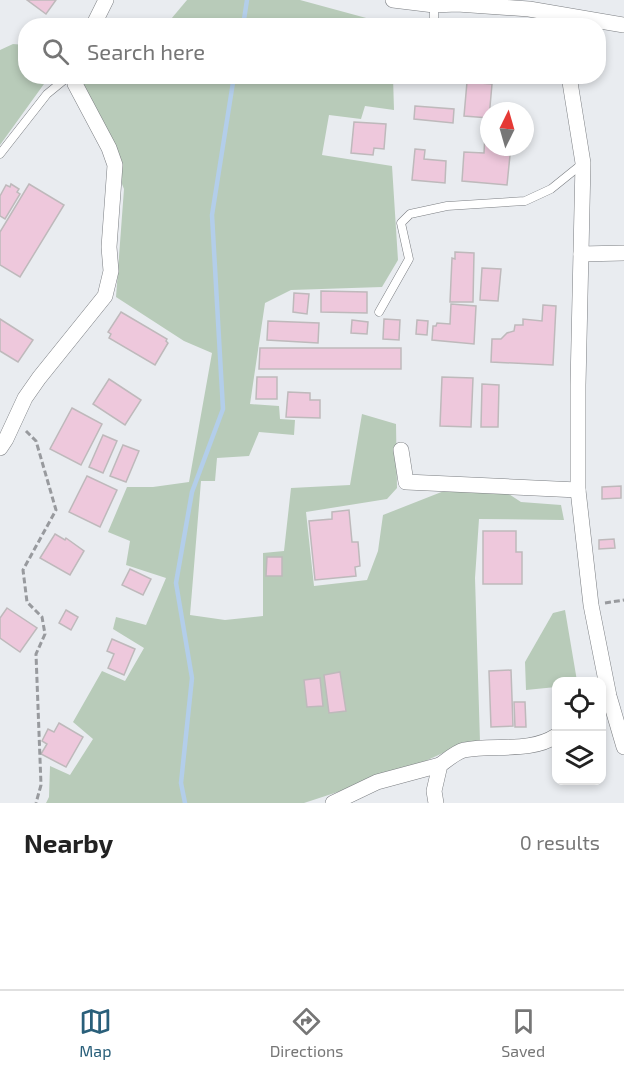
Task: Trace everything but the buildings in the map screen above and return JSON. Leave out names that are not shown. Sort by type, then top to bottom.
[{"type":"street","points":[[97,18],[106,0]]},
{"type":"street","points":[[393,0],[434,5],[458,2],[529,9],[555,18]]},
{"type":"street","points":[[606,23],[624,25]]},
{"type":"street","points":[[0,448],[25,398],[105,296],[111,271],[109,247],[115,165],[110,148],[75,84]]},
{"type":"street","points":[[570,84],[584,163],[578,490],[602,677]]},
{"type":"street","points":[[581,254],[624,254]]},
{"type":"street","points":[[401,450],[406,482],[578,490]]},
{"type":"street","points":[[606,702],[624,747]]},
{"type":"street","points":[[333,803],[376,782],[440,765],[462,751],[525,746],[552,739]]},
{"type":"street","points":[[436,803],[434,790],[440,765]]},
{"type":"lane","points":[[434,5],[434,18]]},
{"type":"lane","points":[[0,154],[47,94],[59,84]]},
{"type":"lane","points":[[379,312],[409,259],[401,223],[410,214],[456,205],[525,201],[551,189],[584,163]]},
{"type":"path","points":[[15,418],[36,441],[56,510],[23,570],[27,602],[42,617],[45,634],[36,654],[41,785],[36,803]]},
{"type":"green space","points":[[187,0],[300,0],[366,18],[172,18]]},
{"type":"green space","points":[[13,44],[18,44],[18,84],[44,84],[0,145],[0,50]]},
{"type":"green space","points":[[82,84],[393,84],[394,110],[365,106],[361,119],[329,115],[322,155],[392,166],[398,260],[382,287],[291,290],[265,303],[250,404],[279,406],[280,419],[295,420],[294,435],[259,432],[249,456],[217,458],[215,481],[201,481],[190,615],[225,620],[263,616],[263,553],[284,551],[291,488],[350,485],[362,414],[396,424],[397,488],[387,499],[306,512],[314,586],[367,580],[378,551],[383,515],[444,491],[504,491],[521,502],[561,505],[564,520],[479,519],[475,578],[480,742],[456,747],[408,769],[304,803],[46,803],[49,797],[50,766],[70,775],[93,739],[73,722],[102,671],[125,681],[144,648],[113,629],[116,617],[146,625],[166,578],[126,565],[130,541],[108,532],[127,487],[153,487],[189,482],[212,353],[184,341],[116,297],[124,189]]},
{"type":"green space","points":[[565,610],[576,677],[552,677],[552,687],[526,690],[525,662],[553,613]]},
{"type":"waterway","points":[[244,18],[247,0]]},
{"type":"waterway","points":[[185,803],[181,783],[192,678],[176,583],[192,492],[223,409],[212,215],[233,84]]}]
